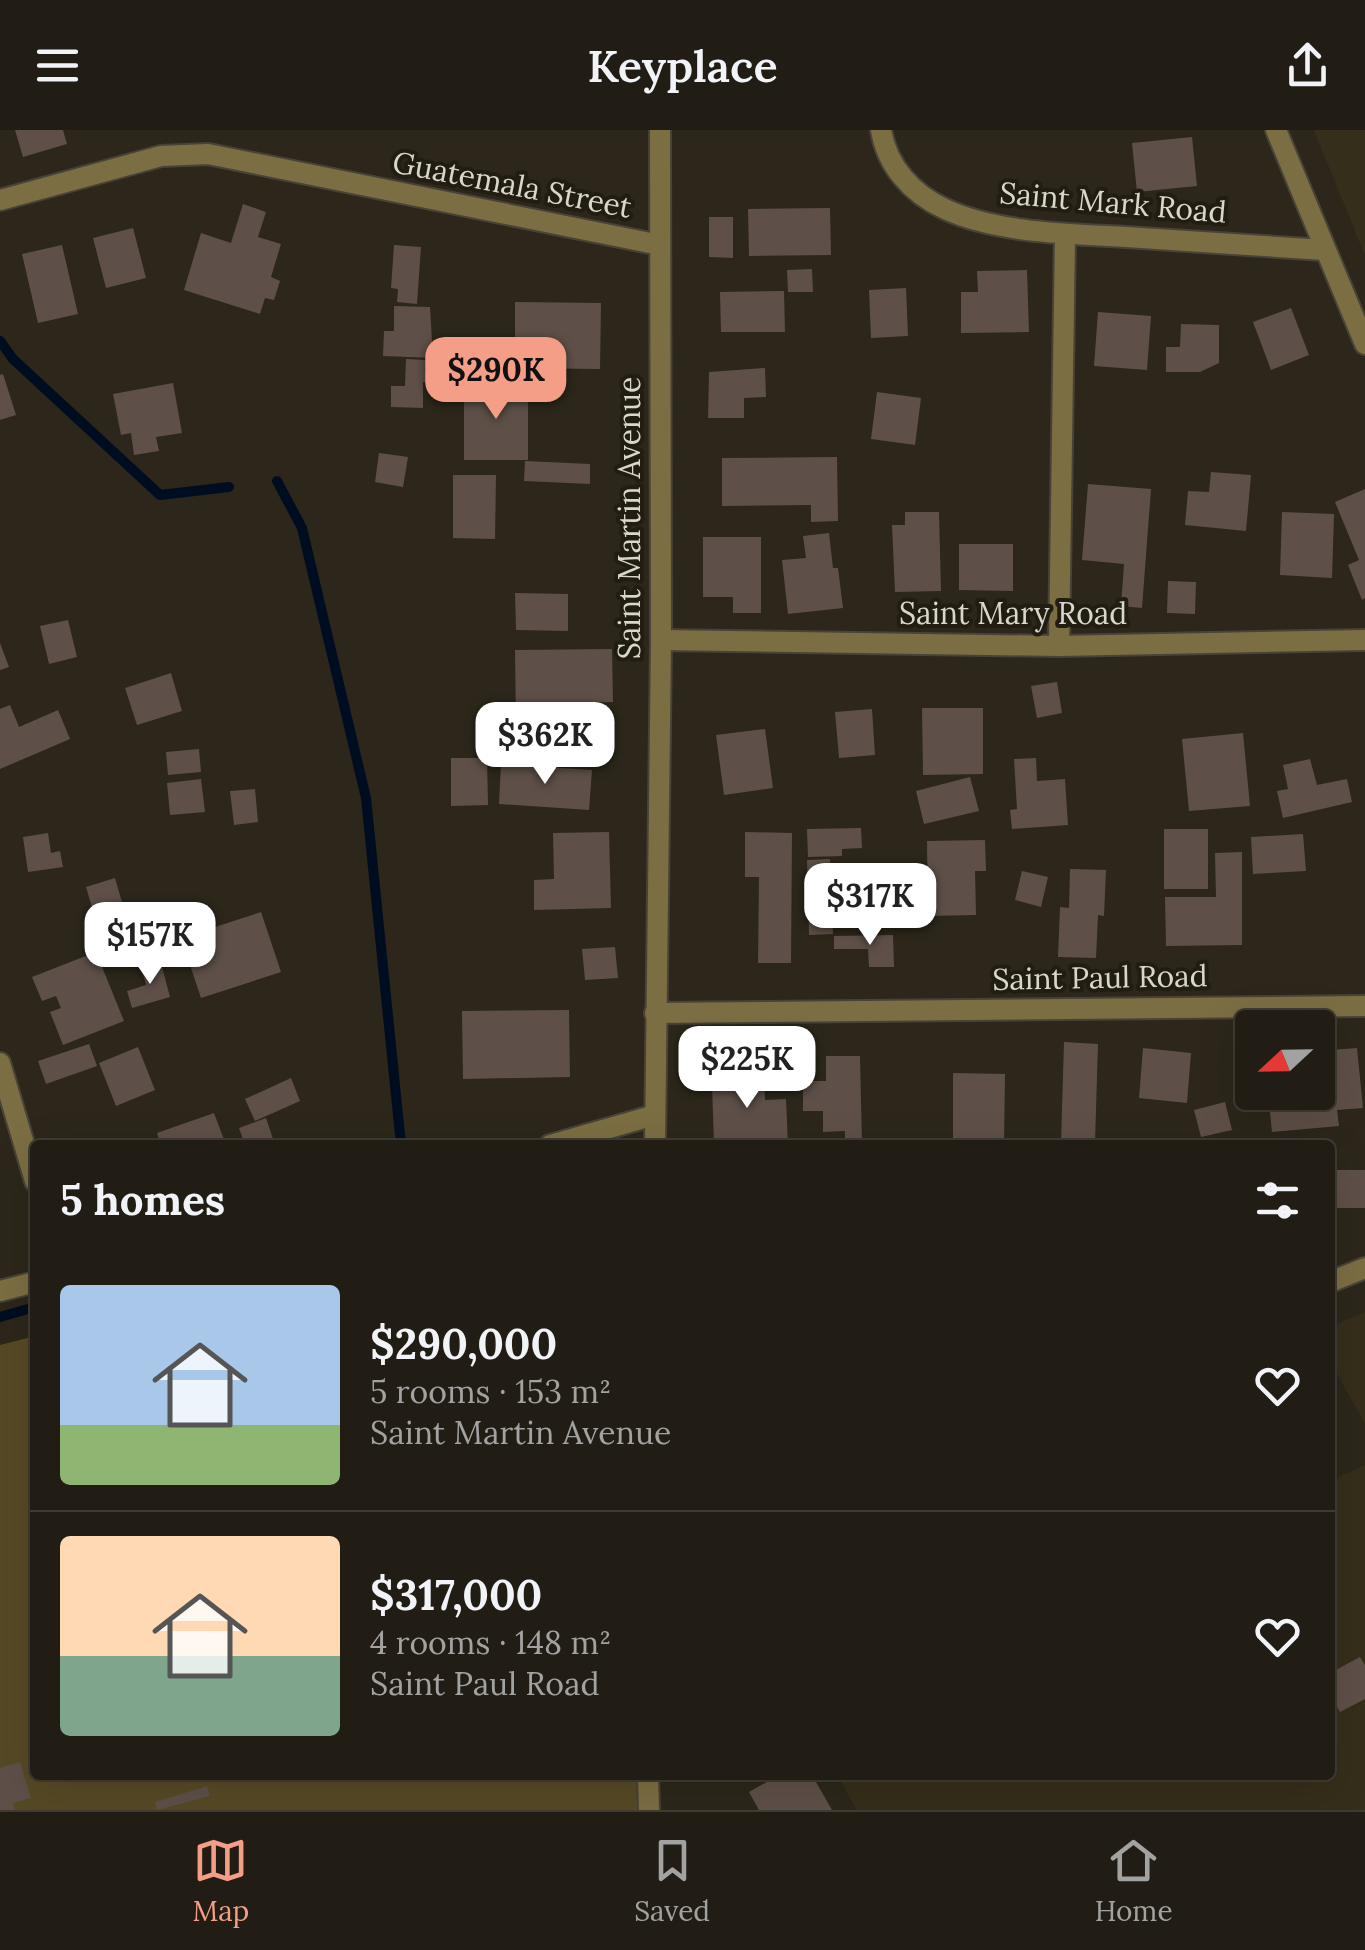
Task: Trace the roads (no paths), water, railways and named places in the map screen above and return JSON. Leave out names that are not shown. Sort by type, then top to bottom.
[{"type":"street","name":"Saint Martin Avenue","points":[[655,1140],[661,640],[660,130]]},
{"type":"street","name":"Saint Mark Road","points":[[882,130],[885,152],[916,190],[946,210],[986,222],[1064,234],[1324,250]]},
{"type":"street","points":[[1276,130],[1365,344]]},
{"type":"street","name":"Guatemala Street","points":[[0,200],[161,156],[208,154],[660,245]]},
{"type":"street","points":[[1059,646],[1064,234]]},
{"type":"street","name":"Saint Mary Road","points":[[661,640],[1059,646],[1365,640]]},
{"type":"street","name":"Saint Paul Road","points":[[655,1013],[1365,1006]]},
{"type":"street","points":[[0,1063],[30,1165]]},
{"type":"street","points":[[567,1140],[654,1115]]},
{"type":"street","points":[[1335,1280],[1365,1268]]},
{"type":"street","points":[[0,1292],[30,1283]]},
{"type":"street","points":[[648,1780],[648,1810]]},
{"type":"waterway","points":[[0,341],[13,359],[160,495],[229,487]]},
{"type":"waterway","points":[[277,481],[302,528],[366,798],[400,1140]]},
{"type":"waterway","points":[[0,1317],[30,1308]]}]
